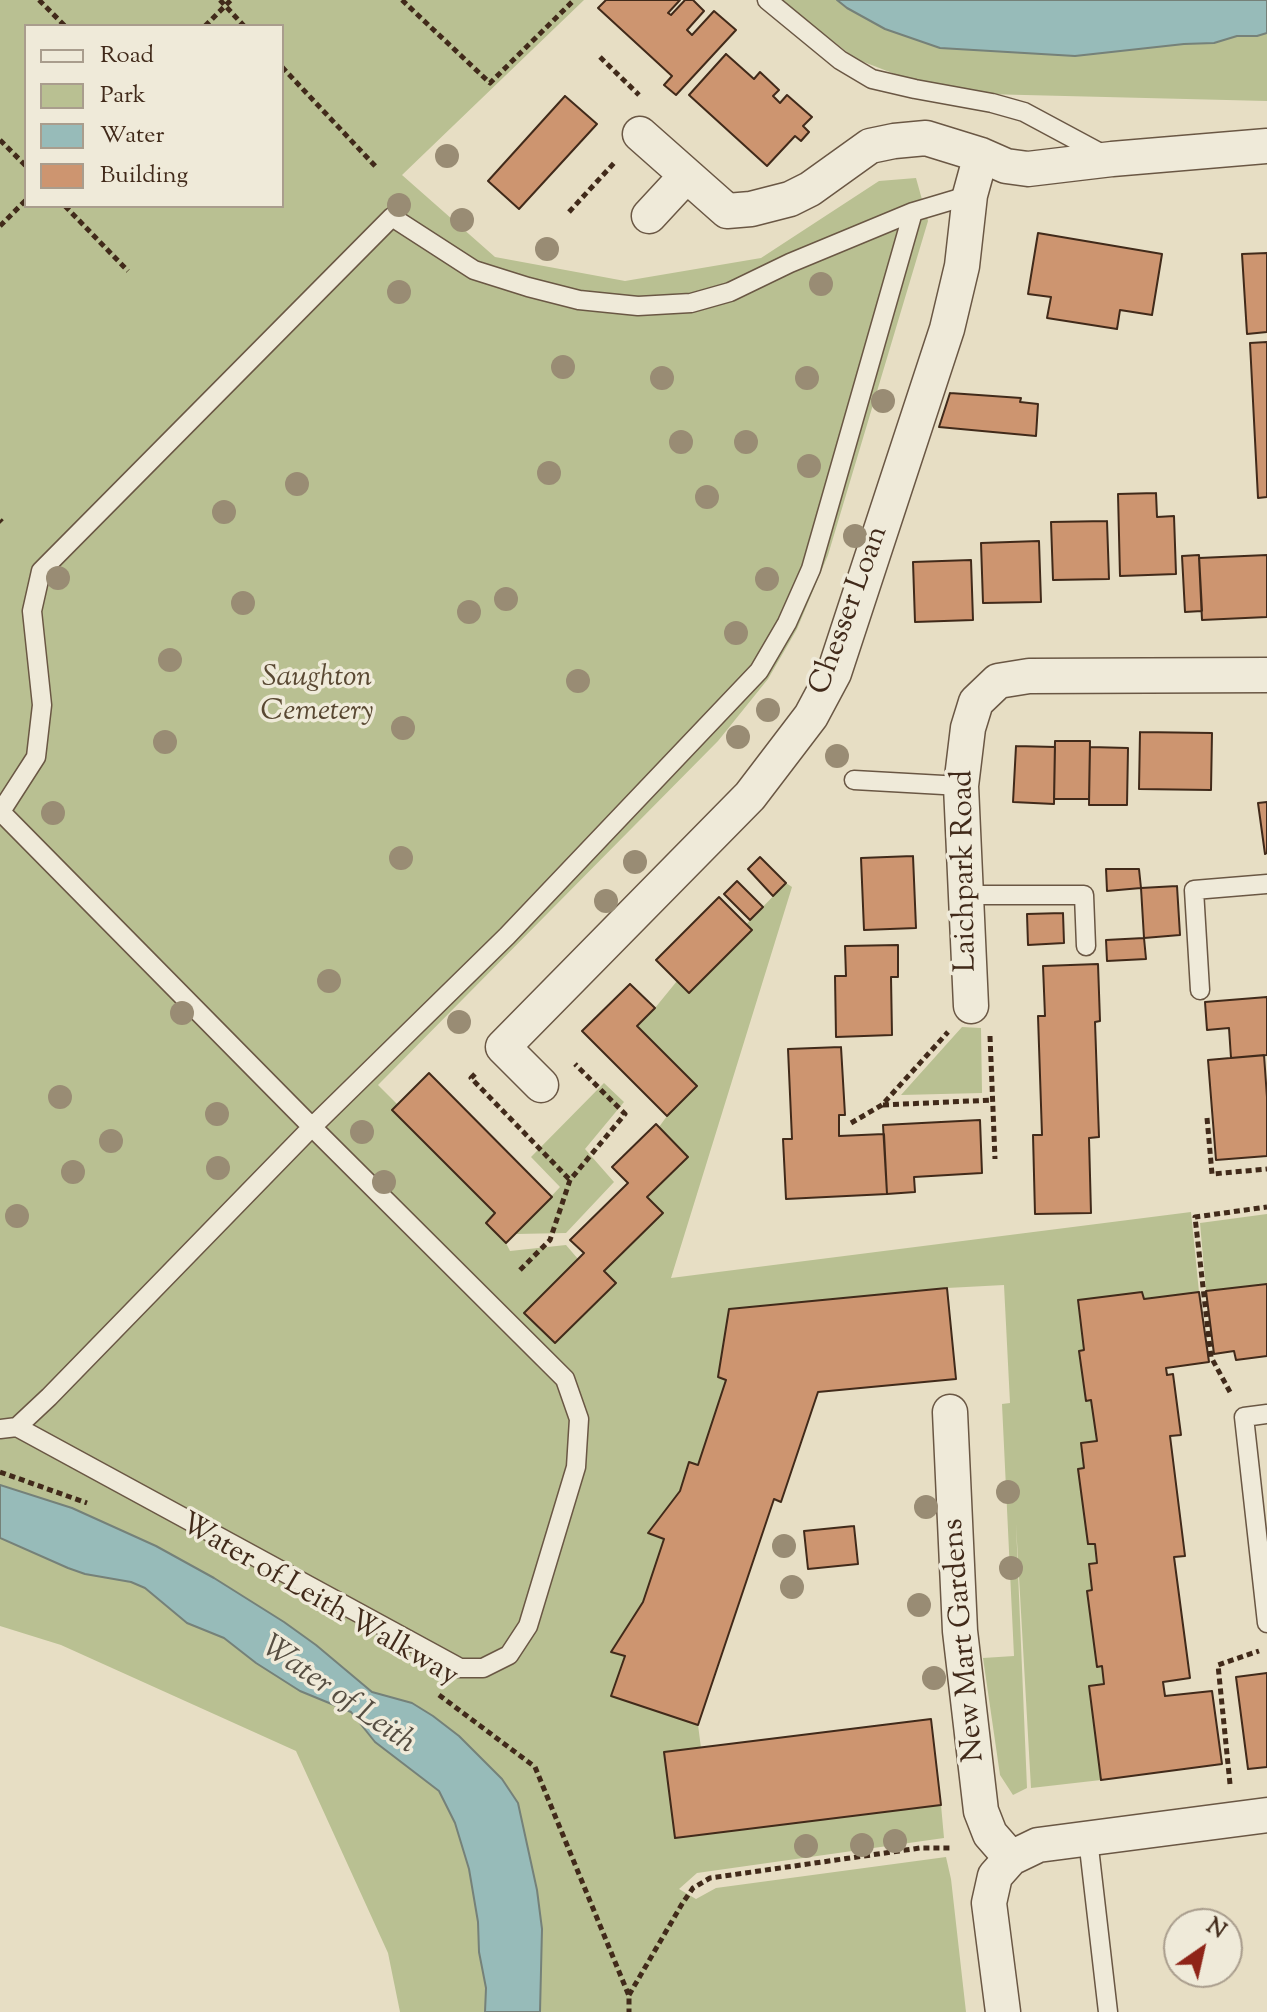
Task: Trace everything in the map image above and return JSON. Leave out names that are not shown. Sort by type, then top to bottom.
[{"type":"street","points":[[640,134],[727,211],[751,209],[790,199],[810,189],[870,146],[882,143],[926,138],[1006,166],[1028,169],[1267,146]]},
{"type":"street","name":"Chesser Loan","points":[[541,1085],[503,1047],[750,796],[811,716],[834,673],[947,329],[962,266],[970,195],[981,155]]},
{"type":"street","points":[[649,216],[686,176]]},
{"type":"street","name":"Laichpark Road","points":[[971,1006],[961,786],[968,728],[976,702],[998,681],[1029,676],[1267,675]]},
{"type":"street","name":"New Mart Gardens","points":[[950,1412],[960,1631],[981,1811],[990,1834],[1011,1858]]},
{"type":"street","points":[[1003,2012],[989,1903],[995,1876],[1011,1858],[1038,1845],[1267,1815]]},
{"type":"lane","points":[[767,0],[840,60],[872,79],[1024,112],[1112,159]]},
{"type":"lane","points":[[913,212],[811,569],[787,623],[759,671],[507,936],[312,1127],[49,1397],[8,1428],[460,1668],[483,1668],[509,1655],[528,1626],[576,1467],[579,1419],[565,1379],[312,1127],[1,812],[36,757],[42,705],[32,611],[41,571],[392,217],[474,270],[579,300],[638,306],[691,303],[730,292],[790,263],[913,212],[970,195]]},
{"type":"lane","points":[[854,780],[961,786]]},
{"type":"lane","points":[[1200,990],[1194,890],[1267,884]]},
{"type":"lane","points":[[967,895],[1084,895],[1086,946]]},
{"type":"lane","points":[[1267,1414],[1244,1417],[1260,1510],[1267,1623]]},
{"type":"lane","points":[[1088,1839],[1108,2012]]},
{"type":"path","points":[[39,0],[63,24]]},
{"type":"path","points":[[220,0],[242,24]]},
{"type":"path","points":[[207,24],[231,0]]},
{"type":"path","points":[[402,0],[490,83],[574,0]]},
{"type":"path","points":[[284,69],[377,168]]},
{"type":"path","points":[[0,140],[24,164]]},
{"type":"path","points":[[0,226],[24,202]]},
{"type":"path","points":[[67,208],[128,271]]},
{"type":"path","name":"Laichpark Road","points":[[851,1123],[882,1105],[971,1006],[990,1021],[995,1159]]},
{"type":"path","points":[[520,1270],[550,1240],[570,1180],[625,1114],[529,1019]]},
{"type":"path","name":"Laichpark Road","points":[[882,1105],[993,1100]]},
{"type":"path","points":[[1207,1118],[1212,1174],[1267,1169]]},
{"type":"path","points":[[1244,1417],[1211,1357],[1195,1217],[1267,1207]]},
{"type":"path","points":[[0,1472],[89,1504]]},
{"type":"path","points":[[1233,1820],[1218,1665],[1267,1648]]},
{"type":"path","name":"Water of Leith Walkway","points":[[435,1692],[535,1767],[629,1996],[629,2012]]},
{"type":"path","points":[[629,1996],[682,1904],[693,1888],[710,1878],[920,1848],[949,1847],[1011,1858]]},
{"type":"green space","name":"Saughton Cemetery","points":[[0,0],[584,0],[402,175],[495,257],[625,281],[761,258],[879,181],[916,178],[928,221],[828,555],[797,629],[768,679],[718,741],[378,1085],[397,1104],[392,1110],[495,1213],[486,1223],[510,1251],[566,1245],[578,1259],[525,1312],[555,1343],[616,1283],[604,1271],[662,1214],[647,1197],[688,1157],[659,1127],[697,1086],[637,1026],[677,981],[689,993],[750,920],[786,883],[792,887],[671,1278],[1191,1212],[1199,1292],[1144,1299],[1142,1292],[1078,1300],[1087,1401],[1091,1400],[1097,1441],[1081,1444],[1084,1468],[1078,1469],[1088,1544],[1095,1544],[1097,1563],[1089,1564],[1092,1590],[1087,1591],[1097,1667],[1102,1666],[1104,1684],[1089,1687],[1101,1780],[1031,1788],[1016,1524],[1027,1788],[1013,1795],[1000,1775],[983,1658],[1014,1656],[1002,1404],[1010,1403],[1004,1285],[730,1309],[726,1380],[698,1464],[689,1462],[680,1491],[648,1533],[664,1539],[643,1602],[611,1651],[625,1656],[611,1696],[698,1725],[701,1748],[665,1753],[675,1838],[941,1805],[944,1838],[697,1873],[679,1889],[696,1899],[716,1888],[946,1857],[966,2012],[400,2012],[388,1953],[296,1751],[61,1645],[0,1626]]},
{"type":"green space","points":[[780,0],[1267,0],[1267,101],[944,93],[856,59]]},
{"type":"green space","points":[[962,1027],[981,1028],[982,1093],[901,1095]]},
{"type":"green space","points":[[604,1083],[624,1102],[585,1149],[614,1182],[566,1233],[516,1234],[560,1187],[531,1157]]},
{"type":"green space","points":[[1267,1214],[1267,1284],[1206,1291],[1200,1223]]},
{"type":"water","points":[[837,0],[1267,0],[1267,33],[1237,36],[1214,43],[1075,56],[940,48],[885,29]]},
{"type":"water","name":"Water of Leith","points":[[0,1485],[72,1508],[156,1546],[284,1622],[372,1692],[412,1703],[459,1736],[502,1779],[518,1803],[542,1929],[540,2012],[485,2012],[486,1988],[469,1869],[455,1823],[439,1791],[375,1742],[351,1712],[300,1691],[224,1638],[187,1623],[145,1588],[131,1582],[85,1574],[0,1538]]},
{"type":"building","points":[[606,0],[680,0],[668,13],[671,15],[685,0],[693,0],[704,11],[687,30],[692,35],[714,11],[736,30],[676,95],[664,85],[672,76],[598,8]]},
{"type":"building","points":[[726,54],[754,79],[760,72],[779,90],[773,96],[780,103],[787,95],[812,117],[803,126],[809,132],[801,141],[795,136],[767,166],[689,95]]},
{"type":"building","points":[[565,96],[597,124],[519,209],[488,181]]},
{"type":"building","points":[[1038,233],[1162,254],[1152,315],[1120,310],[1117,329],[1047,318],[1051,297],[1028,294]]},
{"type":"building","points":[[1267,253],[1267,332],[1247,334],[1242,254]]},
{"type":"building","points":[[1267,342],[1267,497],[1258,498],[1250,343]]},
{"type":"building","points":[[950,393],[1021,398],[1020,402],[1038,404],[1036,436],[939,427]]},
{"type":"building","points":[[1156,493],[1157,517],[1174,516],[1176,574],[1120,576],[1118,494]]},
{"type":"building","points":[[1107,521],[1109,579],[1053,580],[1051,522]]},
{"type":"building","points":[[1039,541],[1041,602],[983,603],[981,543]]},
{"type":"building","points":[[1199,555],[1202,611],[1185,612],[1182,556]]},
{"type":"building","points":[[1267,555],[1267,617],[1202,620],[1199,558]]},
{"type":"building","points":[[971,560],[973,620],[915,622],[913,562]]},
{"type":"building","points":[[1140,732],[1212,733],[1211,790],[1139,789]]},
{"type":"building","points":[[1055,741],[1090,741],[1089,799],[1054,799]]},
{"type":"building","points":[[1016,746],[1055,747],[1054,804],[1013,802]]},
{"type":"building","points":[[1090,747],[1128,748],[1127,805],[1089,805]]},
{"type":"building","points":[[1267,802],[1267,853],[1265,854],[1258,803]]},
{"type":"building","points":[[913,856],[916,928],[864,930],[861,858]]},
{"type":"building","points":[[760,857],[786,883],[773,896],[748,869]]},
{"type":"building","points":[[1106,869],[1139,869],[1141,888],[1107,891]]},
{"type":"building","points":[[737,881],[763,907],[750,920],[724,894]]},
{"type":"building","points":[[1177,886],[1180,935],[1144,938],[1141,888]]},
{"type":"building","points":[[719,897],[752,930],[689,993],[656,960]]},
{"type":"building","points":[[1063,913],[1064,943],[1028,945],[1027,914]]},
{"type":"building","points":[[1144,938],[1146,959],[1107,961],[1106,940]]},
{"type":"building","points":[[898,945],[898,977],[891,977],[892,1035],[836,1037],[835,976],[846,976],[845,946]]},
{"type":"building","points":[[1098,964],[1100,1021],[1095,1022],[1099,1137],[1089,1138],[1091,1213],[1035,1214],[1033,1135],[1042,1135],[1038,1016],[1045,1016],[1043,966]]},
{"type":"building","points":[[630,984],[655,1008],[637,1026],[697,1086],[667,1116],[582,1031]]},
{"type":"building","points":[[1267,997],[1267,1055],[1231,1058],[1229,1028],[1207,1030],[1205,1002]]},
{"type":"building","points":[[841,1047],[845,1115],[839,1115],[839,1136],[884,1134],[887,1194],[786,1199],[783,1139],[792,1139],[788,1049]]},
{"type":"building","points":[[1264,1055],[1267,1156],[1216,1160],[1208,1060]]},
{"type":"building","points":[[429,1073],[552,1197],[506,1243],[486,1223],[495,1213],[392,1110]]},
{"type":"building","points":[[980,1120],[982,1173],[914,1177],[915,1192],[887,1194],[883,1125]]},
{"type":"building","points":[[656,1124],[688,1157],[647,1197],[663,1213],[604,1271],[616,1283],[555,1343],[524,1313],[584,1253],[570,1240],[628,1183],[612,1167]]},
{"type":"building","points":[[1267,1284],[1267,1356],[1236,1360],[1234,1351],[1214,1354],[1206,1291]]},
{"type":"building","points":[[947,1288],[956,1379],[818,1392],[781,1502],[774,1499],[698,1725],[611,1696],[625,1656],[611,1652],[643,1602],[664,1539],[648,1533],[680,1491],[689,1462],[698,1465],[726,1380],[718,1377],[729,1309]]},
{"type":"building","points":[[1142,1292],[1144,1299],[1199,1292],[1209,1362],[1166,1368],[1167,1375],[1173,1374],[1181,1435],[1170,1436],[1185,1556],[1174,1557],[1190,1678],[1163,1682],[1165,1696],[1212,1691],[1222,1764],[1101,1780],[1089,1686],[1104,1684],[1102,1666],[1097,1667],[1087,1591],[1092,1590],[1089,1564],[1097,1563],[1095,1544],[1088,1544],[1078,1469],[1084,1468],[1081,1443],[1097,1441],[1091,1400],[1086,1401],[1079,1351],[1084,1350],[1078,1300]]},
{"type":"building","points":[[854,1526],[858,1564],[808,1569],[804,1531]]},
{"type":"building","points":[[1267,1673],[1267,1767],[1248,1769],[1236,1677]]},
{"type":"building","points":[[931,1719],[941,1805],[675,1838],[664,1752]]}]
